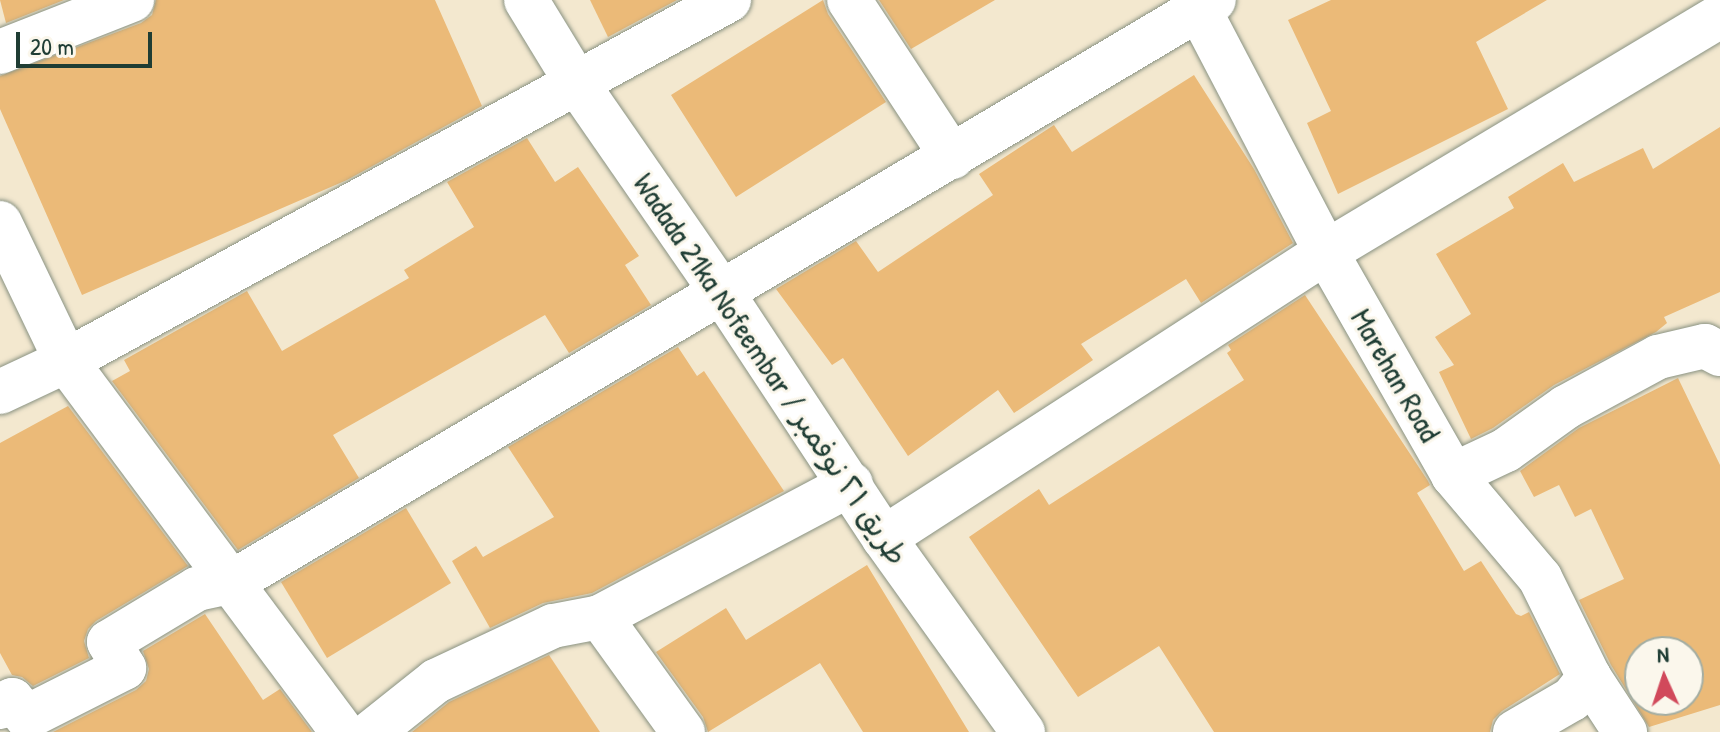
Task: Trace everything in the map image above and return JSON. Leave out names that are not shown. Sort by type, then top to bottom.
[{"type":"street","points":[[0,52],[132,0]]},
{"type":"street","name":"Wadada 21ka Nofeembar / طريق ٢١ نوفمبر","points":[[526,0],[576,82],[723,294],[884,538],[1023,732]]},
{"type":"street","points":[[0,392],[66,361],[729,0]]},
{"type":"street","points":[[849,0],[952,157]]},
{"type":"street","points":[[0,707],[12,700],[27,717],[124,668],[109,642],[197,589],[234,581],[723,294],[1203,3]]},
{"type":"street","name":"Marehan Road","points":[[1203,3],[1326,252],[1453,475],[1540,578],[1589,677],[1625,732]]},
{"type":"street","points":[[884,538],[1326,252],[1720,16]]},
{"type":"street","points":[[0,223],[66,361],[234,581],[343,732]]},
{"type":"street","points":[[1453,475],[1506,450],[1566,407],[1658,357],[1705,346],[1720,354]]},
{"type":"street","points":[[372,732],[436,681],[553,626],[600,617],[851,484]]},
{"type":"street","points":[[600,617],[683,732]]},
{"type":"street","points":[[1515,732],[1572,699],[1589,677]]},
{"type":"building","points":[[0,0],[64,0],[6,23]]},
{"type":"building","points":[[156,0],[435,0],[482,106],[347,180],[82,295],[0,109],[0,76],[141,23],[152,15]]},
{"type":"building","points":[[590,0],[677,0],[608,37]]},
{"type":"building","points":[[823,0],[828,14],[886,102],[736,197],[671,95]]},
{"type":"building","points":[[879,0],[995,0],[911,49]]},
{"type":"building","points":[[1331,0],[1547,0],[1476,42],[1508,109],[1338,194],[1307,123],[1331,111],[1288,20]]},
{"type":"building","points":[[1194,75],[1254,169],[1293,243],[1201,303],[1186,279],[1081,344],[1093,360],[1014,413],[998,390],[908,456],[843,358],[832,365],[776,289],[856,241],[878,272],[993,195],[979,174],[1054,125],[1072,152]]},
{"type":"building","points":[[1720,127],[1720,292],[1664,317],[1667,323],[1656,332],[1554,385],[1493,428],[1471,439],[1439,372],[1454,365],[1435,337],[1471,314],[1436,254],[1514,208],[1508,197],[1563,163],[1574,182],[1643,148],[1653,169]]},
{"type":"building","points":[[527,138],[555,182],[578,167],[639,256],[625,265],[651,305],[569,353],[545,315],[333,435],[359,478],[238,550],[112,381],[130,371],[124,360],[247,291],[282,351],[409,278],[404,270],[474,227],[447,182]]},
{"type":"building","points":[[1305,295],[1428,481],[1430,485],[1417,493],[1464,571],[1481,561],[1516,614],[1521,616],[1529,612],[1560,674],[1502,711],[1493,720],[1490,732],[1214,732],[1159,646],[1078,697],[969,537],[1039,489],[1049,505],[1244,380],[1227,353],[1231,350],[1228,345]]},
{"type":"building","points":[[678,347],[697,376],[704,371],[784,491],[592,593],[543,603],[490,628],[452,561],[476,546],[483,557],[554,517],[508,447]]},
{"type":"building","points":[[1678,378],[1720,465],[1720,705],[1704,710],[1704,636],[1624,636],[1624,686],[1579,600],[1624,579],[1591,509],[1575,517],[1559,485],[1534,497],[1520,471],[1579,428]]},
{"type":"building","points":[[68,406],[188,566],[96,621],[88,629],[84,641],[89,658],[33,686],[22,677],[12,675],[0,653],[0,443]]},
{"type":"building","points":[[406,508],[451,583],[327,658],[281,582]]},
{"type":"building","points":[[867,565],[969,732],[863,732],[820,663],[708,732],[703,717],[656,652],[726,608],[746,640]]},
{"type":"building","points":[[205,614],[263,700],[280,689],[312,732],[53,732],[136,690],[146,681],[149,669],[143,651]]},
{"type":"building","points":[[549,655],[600,732],[412,732],[449,702]]},
{"type":"building","points":[[1642,716],[1684,716],[1649,727]]}]
